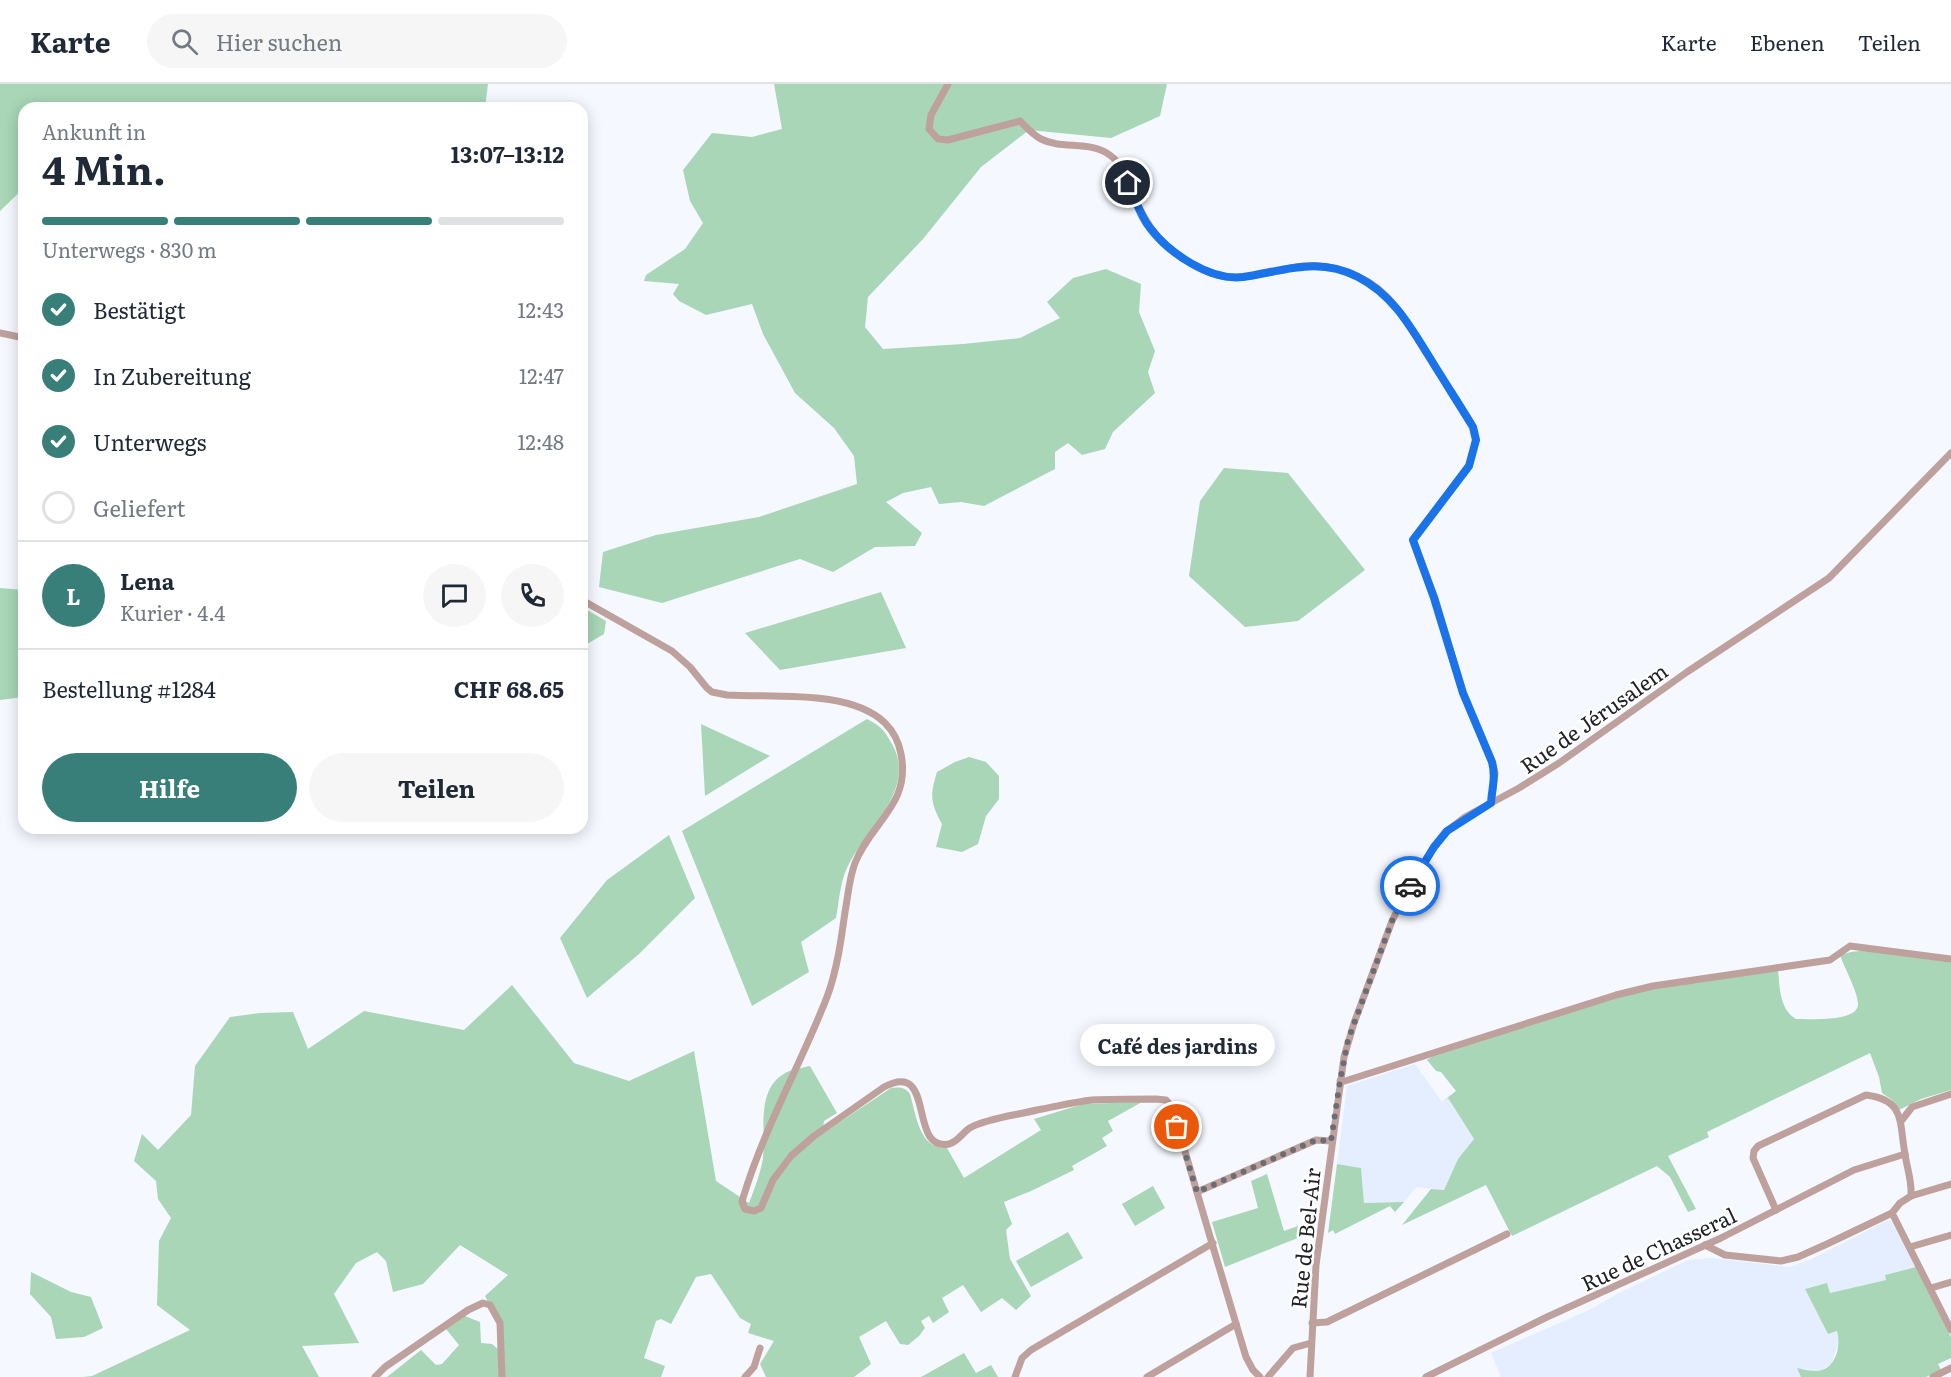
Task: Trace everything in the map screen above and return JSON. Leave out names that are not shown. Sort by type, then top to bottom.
[{"type":"street","points":[[948,84],[931,115],[930,129],[938,140],[948,140],[1020,121],[1041,139],[1101,151],[1118,162],[1148,226],[1164,245],[1204,270],[1226,277],[1241,277],[1306,265],[1327,266],[1358,276],[1383,293],[1403,316],[1473,427],[1476,440],[1469,466],[1413,540],[1434,598],[1463,693],[1492,762],[1495,773],[1491,803]]},
{"type":"street","points":[[0,333],[18,337]]},
{"type":"street","name":"Rue de Jérusalem","points":[[1331,1141],[1340,1081],[1354,1023],[1392,921],[1407,891],[1434,847],[1447,831],[1559,763],[1687,672],[1829,578],[1951,453]]},
{"type":"street","points":[[588,603],[672,651],[712,692],[727,695],[824,700],[858,706],[885,723],[892,731],[901,750],[904,772],[899,793],[890,811],[865,844],[855,863],[849,883],[841,940],[832,981],[758,1156],[742,1202],[745,1209],[754,1211],[761,1208],[782,1165],[802,1145],[884,1088],[897,1082],[907,1083],[915,1090],[929,1134],[933,1139],[944,1144],[952,1143],[970,1128],[987,1121],[1080,1101],[1166,1100],[1172,1107],[1249,1364],[1260,1377]]},
{"type":"street","points":[[1340,1081],[1426,1057],[1616,995],[1653,986],[1830,960],[1850,946],[1951,959]]},
{"type":"street","points":[[1902,1120],[1912,1107],[1951,1094]]},
{"type":"street","points":[[1776,1210],[1753,1158],[1754,1151],[1758,1146],[1866,1095],[1877,1096],[1892,1103],[1902,1120],[1905,1155],[1912,1180],[1911,1196]]},
{"type":"street","name":"Rue de Bel-Air","points":[[1197,1192],[1316,1140],[1331,1141],[1316,1265],[1310,1377]]},
{"type":"street","name":"Rue de Chasseral","points":[[1426,1377],[1546,1317],[1705,1245],[1854,1170],[1905,1155]]},
{"type":"street","points":[[1705,1245],[1725,1255],[1782,1262],[1798,1257],[1892,1213],[1900,1203],[1911,1196],[1951,1184]]},
{"type":"street","points":[[1892,1213],[1931,1288],[1948,1314],[1951,1330]]},
{"type":"street","points":[[1312,1323],[1327,1322],[1507,1234]]},
{"type":"street","points":[[1911,1247],[1951,1235]]},
{"type":"street","points":[[1015,1377],[1022,1358],[1031,1350],[1213,1243]]},
{"type":"street","points":[[1931,1288],[1951,1282]]},
{"type":"street","points":[[375,1377],[385,1367],[468,1310],[483,1303],[490,1305],[500,1323],[502,1377]]},
{"type":"street","points":[[1147,1377],[1236,1324]]},
{"type":"street","points":[[1268,1377],[1293,1347],[1311,1343]]},
{"type":"street","points":[[746,1377],[754,1367],[760,1348]]},
{"type":"street","points":[[1933,1377],[1951,1368]]},
{"type":"shaded area","points":[[1415,1064],[1442,1102],[1448,1098],[1474,1139],[1458,1159],[1444,1190],[1416,1187],[1404,1202],[1364,1203],[1361,1168],[1337,1164],[1347,1086]]},
{"type":"shaded area","points":[[1888,1220],[1903,1240],[1916,1267],[1885,1275],[1886,1280],[1830,1293],[1827,1283],[1805,1289],[1828,1334],[1837,1331],[1840,1340],[1831,1364],[1821,1370],[1798,1369],[1801,1377],[1501,1377],[1491,1353],[1591,1309],[1688,1260],[1711,1258],[1790,1267],[1814,1258]]},
{"type":"green space","points":[[0,84],[488,84],[486,102],[18,102],[18,194],[0,211]]},
{"type":"green space","points":[[774,84],[1167,84],[1160,116],[1111,138],[1029,130],[981,167],[923,239],[868,297],[865,327],[883,349],[1020,338],[1060,318],[1047,302],[1073,278],[1106,269],[1141,284],[1139,312],[1155,351],[1148,372],[1155,393],[1113,432],[1105,449],[1082,455],[1068,443],[1055,452],[1055,469],[984,506],[961,502],[939,504],[931,487],[903,493],[886,502],[922,533],[915,546],[875,547],[833,572],[800,559],[662,603],[599,587],[603,552],[656,535],[759,517],[857,484],[854,456],[834,428],[795,393],[763,334],[752,304],[706,315],[679,301],[673,294],[679,284],[644,281],[646,275],[685,249],[703,223],[690,201],[683,170],[712,133],[752,137],[782,129]]},
{"type":"green space","points":[[1224,468],[1288,473],[1365,570],[1298,621],[1245,627],[1189,576],[1200,501]]},
{"type":"green space","points":[[0,588],[18,590],[18,698],[0,700]]},
{"type":"green space","points":[[881,592],[906,648],[780,670],[745,633]]},
{"type":"green space","points":[[588,610],[606,621],[604,634],[588,643]]},
{"type":"green space","points":[[867,719],[885,732],[892,744],[898,761],[898,777],[894,793],[847,868],[841,886],[836,918],[801,942],[809,972],[752,1006],[682,831]]},
{"type":"green space","points":[[701,724],[770,756],[705,796]]},
{"type":"green space","points":[[969,757],[986,762],[999,776],[999,799],[986,816],[978,844],[962,852],[936,847],[942,824],[932,798],[937,772]]},
{"type":"green space","points":[[669,835],[695,898],[639,954],[587,998],[560,938],[607,880]]},
{"type":"green space","points":[[1868,950],[1951,961],[1951,1090],[1921,1099],[1899,1110],[1891,1099],[1882,1093],[1870,1053],[1707,1132],[1709,1137],[1668,1156],[1696,1209],[1688,1212],[1670,1177],[1657,1166],[1512,1236],[1486,1185],[1402,1225],[1431,1189],[1444,1190],[1458,1159],[1474,1139],[1448,1098],[1442,1102],[1456,1091],[1441,1072],[1436,1071],[1427,1060],[1432,1057],[1634,992],[1778,970],[1783,1004],[1790,1015],[1796,1019],[1841,1017],[1856,1010],[1858,1000],[1840,955]]},
{"type":"green space","points":[[512,985],[574,1063],[629,1081],[694,1051],[716,1181],[749,1203],[763,1158],[766,1099],[777,1079],[796,1069],[810,1066],[837,1113],[824,1121],[822,1134],[891,1088],[906,1090],[910,1094],[920,1129],[925,1137],[938,1147],[947,1148],[964,1178],[1041,1130],[1034,1119],[1083,1104],[1142,1102],[1108,1121],[1113,1131],[1102,1138],[1107,1146],[1072,1166],[1074,1170],[1004,1202],[1012,1224],[1006,1230],[1010,1259],[1031,1296],[1016,1310],[1002,1298],[981,1312],[963,1285],[942,1298],[949,1312],[933,1323],[929,1316],[921,1321],[925,1328],[908,1345],[900,1344],[886,1321],[859,1337],[871,1364],[854,1377],[766,1377],[760,1364],[774,1341],[748,1333],[751,1324],[740,1318],[711,1274],[696,1277],[671,1324],[661,1319],[656,1321],[644,1358],[665,1366],[661,1377],[505,1377],[503,1331],[485,1296],[508,1275],[460,1245],[423,1284],[393,1292],[386,1261],[377,1252],[356,1263],[334,1294],[359,1343],[302,1346],[319,1377],[83,1377],[92,1376],[190,1330],[157,1305],[159,1241],[171,1218],[158,1199],[156,1181],[134,1161],[142,1134],[158,1150],[191,1115],[195,1066],[230,1017],[293,1012],[308,1049],[364,1011],[464,1030]]},
{"type":"green space","points":[[1337,1164],[1361,1168],[1364,1203],[1404,1202],[1395,1212],[1390,1206],[1335,1234],[1333,1230],[1328,1233]]},
{"type":"green space","points":[[1267,1174],[1284,1231],[1315,1220],[1313,1232],[1225,1267],[1212,1222],[1258,1208],[1251,1181]]},
{"type":"green space","points":[[1153,1186],[1165,1208],[1135,1226],[1122,1204]]},
{"type":"green space","points":[[1068,1232],[1083,1258],[1031,1287],[1016,1261]]},
{"type":"green space","points":[[1916,1267],[1951,1337],[1951,1358],[1938,1364],[1941,1370],[1926,1377],[1801,1377],[1797,1368],[1819,1371],[1831,1364],[1837,1354],[1838,1342],[1837,1331],[1828,1334],[1805,1289],[1827,1283],[1830,1293],[1886,1280],[1885,1275]]},
{"type":"green space","points":[[31,1272],[71,1292],[91,1297],[103,1328],[84,1337],[56,1339],[51,1317],[30,1294]]},
{"type":"green space","points":[[465,1316],[480,1322],[481,1343],[492,1344],[499,1350],[502,1377],[387,1377],[421,1350],[436,1365],[442,1364],[459,1345],[446,1329]]},
{"type":"green space","points":[[964,1353],[976,1373],[991,1365],[998,1377],[921,1377]]},
{"type":"way so far","points":[[1177,1127],[1197,1192],[1316,1140],[1331,1141],[1348,1040],[1392,921],[1410,886]]},
{"type":"place","name":"Café des jardins","points":[[1177,1127]]},
{"type":"route","points":[[1128,183],[1148,226],[1164,245],[1204,270],[1226,277],[1241,277],[1306,265],[1327,266],[1358,276],[1383,293],[1403,316],[1473,427],[1476,440],[1469,466],[1413,540],[1434,598],[1463,693],[1492,762],[1495,773],[1494,783],[1491,803],[1465,817],[1447,831],[1434,847],[1410,886]]}]
